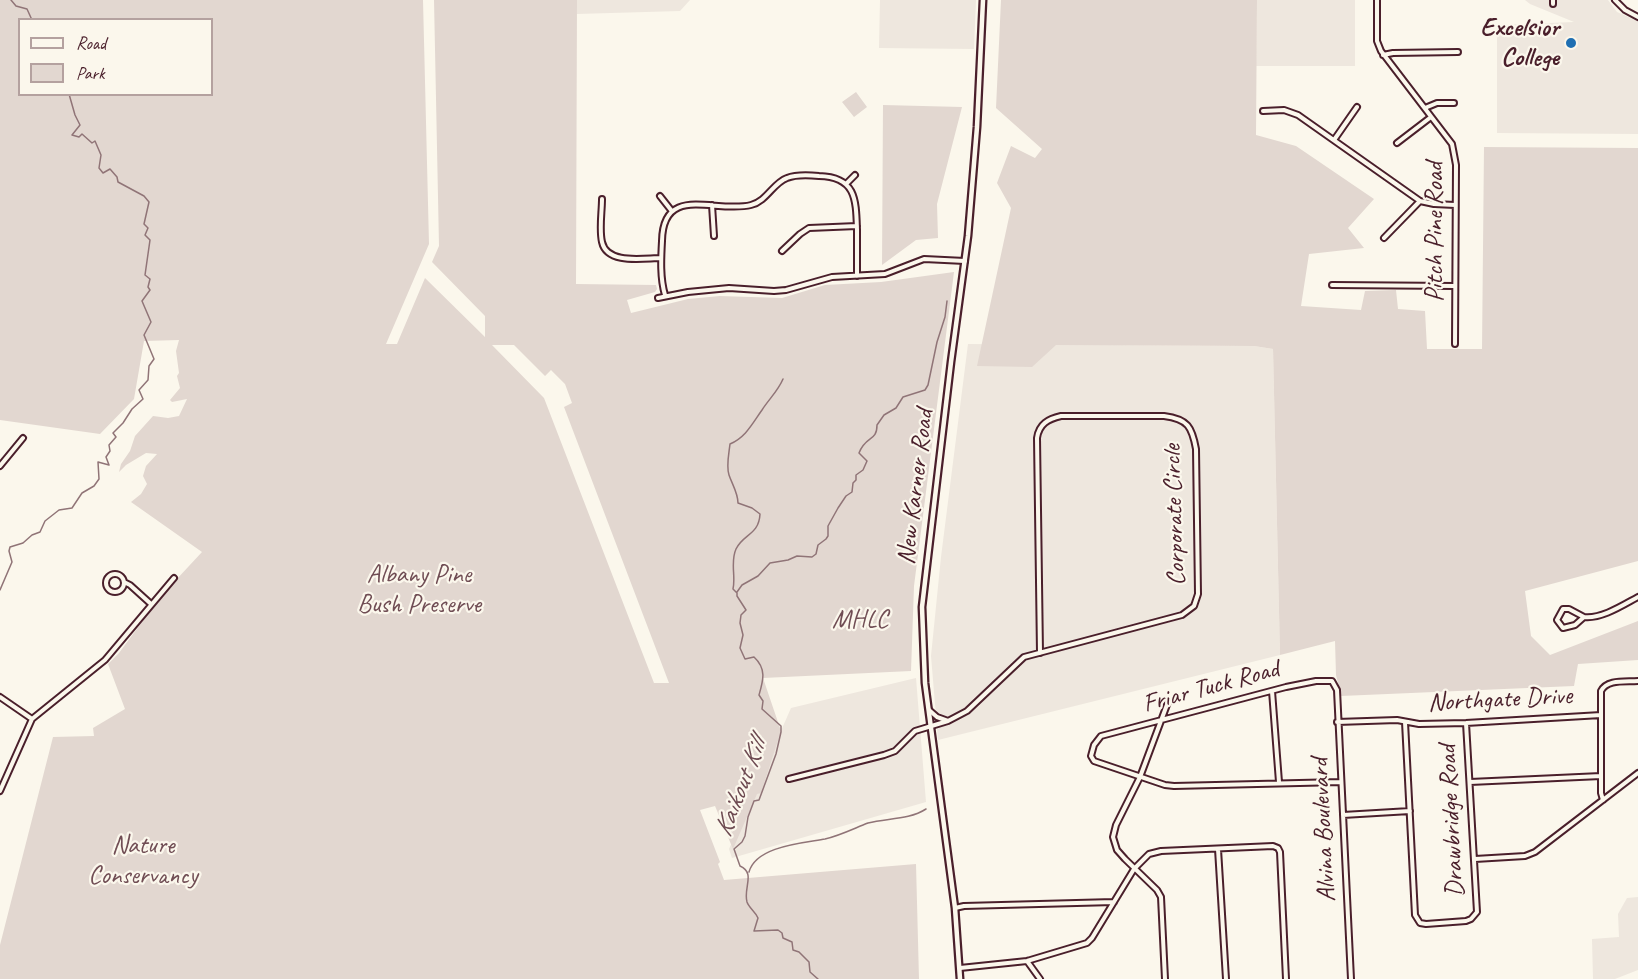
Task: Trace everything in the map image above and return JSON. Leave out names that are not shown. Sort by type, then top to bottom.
[{"type":"main road","name":"New Karner Road","points":[[960,979],[956,908],[923,666],[923,593],[965,261],[977,125],[983,0]]},
{"type":"street","name":"Pitch Pine Road","points":[[1377,0],[1377,41],[1383,55],[1455,150],[1455,344]]},
{"type":"street","points":[[1615,0],[1625,10],[1638,17]]},
{"type":"street","points":[[1383,55],[1458,52]]},
{"type":"street","points":[[1425,108],[1437,103],[1454,103]]},
{"type":"street","points":[[1334,140],[1356,106]]},
{"type":"street","points":[[1263,111],[1289,111],[1298,115],[1420,201],[1455,205]]},
{"type":"street","points":[[1397,143],[1431,117]]},
{"type":"street","points":[[846,184],[855,175]]},
{"type":"street","points":[[665,295],[661,258],[662,229],[665,218],[671,210],[686,206],[752,205],[765,197],[779,182],[798,176],[830,176],[840,179],[855,199],[857,276]]},
{"type":"street","points":[[660,196],[671,210]]},
{"type":"street","points":[[602,199],[602,240],[608,251],[618,258],[661,258]]},
{"type":"street","points":[[1384,238],[1420,201]]},
{"type":"street","points":[[712,205],[714,236]]},
{"type":"street","points":[[782,251],[809,228],[856,226]]},
{"type":"street","points":[[658,298],[665,295],[729,288],[786,290],[825,278],[885,274],[932,258],[965,261]]},
{"type":"street","points":[[1332,285],[1455,286]]},
{"type":"street","name":"Corporate Circle","points":[[789,779],[895,751],[915,730],[948,721],[973,706],[1019,660],[1182,615],[1194,606],[1198,594],[1196,449],[1193,432],[1183,421],[1176,417],[1164,416],[1061,416],[1046,422],[1039,429],[1037,438],[1040,653]]},
{"type":"street","points":[[0,466],[23,438]]},
{"type":"street","points":[[124,582],[120,590],[115,591],[108,587],[107,582],[114,574],[122,577],[124,582],[151,604]]},
{"type":"street","points":[[0,791],[32,719],[105,660],[174,578]]},
{"type":"street","points":[[1584,617],[1579,623],[1566,628],[1560,626],[1557,620],[1560,612],[1566,608],[1584,617],[1594,617],[1638,597]]},
{"type":"street","name":"Friar Tuck Road","points":[[1140,777],[1092,759],[1094,745],[1101,736],[1272,691],[1316,681],[1332,681]]},
{"type":"street","name":"Alvina Boulevard","points":[[1332,681],[1337,690],[1351,979]]},
{"type":"street","name":"Northgate Drive","points":[[1337,722],[1397,720],[1466,723],[1601,715],[1601,691],[1604,686],[1609,683],[1638,681]]},
{"type":"street","points":[[1272,691],[1279,782]]},
{"type":"street","points":[[0,697],[32,719]]},
{"type":"street","points":[[1165,979],[1161,897],[1118,850],[1113,837],[1116,825],[1140,777],[1168,702]]},
{"type":"street","points":[[928,707],[937,717],[948,721]]},
{"type":"street","points":[[1601,715],[1603,800]]},
{"type":"street","points":[[1343,815],[1410,811],[1406,722]]},
{"type":"street","name":"Drawbridge Road","points":[[1410,811],[1415,915],[1418,920],[1426,924],[1466,921],[1474,916],[1477,904],[1466,723]]},
{"type":"street","points":[[1475,859],[1520,856],[1535,852],[1638,773]]},
{"type":"street","points":[[1470,782],[1601,776]]},
{"type":"street","points":[[1140,777],[1174,786],[1341,782]]},
{"type":"street","points":[[960,968],[1027,962],[1078,948],[1090,941],[1134,869],[1153,852],[1278,848],[1286,979]]},
{"type":"street","points":[[1218,849],[1226,979]]},
{"type":"street","points":[[956,908],[1114,902]]},
{"type":"street","points":[[1027,962],[1040,979]]},
{"type":"shaded area","points":[[577,0],[690,0],[680,11],[577,14]]},
{"type":"shaded area","points":[[880,0],[976,0],[974,49],[879,48]]},
{"type":"shaded area","points":[[1257,0],[1355,0],[1355,66],[1256,66]]},
{"type":"shaded area","points":[[1525,0],[1608,0],[1617,12],[1638,21],[1638,134],[1497,133],[1497,25],[1574,22]]},
{"type":"shaded area","points":[[968,344],[1254,346],[1273,349],[1280,655],[938,740],[931,656]]},
{"type":"shaded area","points":[[916,678],[926,802],[732,858],[729,849],[791,708]]},
{"type":"shaded area","points":[[1638,897],[1638,970],[1615,979],[1593,979],[1592,939],[1619,937],[1618,914],[1627,898]]},
{"type":"green space","points":[[0,0],[423,0],[429,244],[386,344],[397,344],[425,278],[485,337],[485,316],[432,262],[439,246],[434,0],[577,0],[576,284],[656,285],[655,292],[627,300],[631,313],[688,299],[720,296],[782,298],[825,285],[881,282],[954,272],[914,586],[911,671],[763,678],[781,731],[761,793],[757,794],[733,849],[715,806],[700,810],[720,862],[718,864],[724,880],[916,864],[919,979],[0,979],[0,945],[53,737],[94,736],[93,728],[125,709],[108,664],[119,653],[162,595],[202,552],[131,502],[141,494],[147,484],[143,476],[146,466],[157,454],[146,453],[119,472],[135,436],[153,416],[168,418],[179,416],[187,399],[172,402],[170,400],[180,388],[176,351],[179,340],[144,341],[134,399],[100,434],[0,420]],"holes":[[[492,345],[514,345],[545,376],[551,370],[565,384],[572,403],[564,407],[669,683],[654,683],[544,398]]]},
{"type":"green space","points":[[1001,0],[1257,0],[1256,135],[1296,146],[1374,199],[1348,228],[1364,248],[1309,254],[1301,306],[1361,310],[1365,291],[1396,290],[1398,309],[1425,311],[1427,349],[1482,349],[1484,147],[1638,148],[1638,561],[1525,591],[1531,636],[1550,655],[1638,621],[1638,660],[1578,664],[1574,686],[1341,696],[1336,675],[1335,641],[1280,655],[1273,349],[1254,346],[1056,345],[1032,367],[977,366],[1011,208],[997,183],[1011,146],[1035,158],[1042,149],[996,108]]},
{"type":"green space","points":[[856,92],[867,107],[854,117],[842,102]]},
{"type":"green space","points":[[883,105],[962,107],[937,204],[938,238],[916,240],[882,265]]},
{"type":"waterway","points":[[11,0],[16,6],[27,9],[31,18]]},
{"type":"waterway","points":[[0,590],[12,562],[10,547],[23,543],[32,535],[40,532],[45,521],[59,510],[72,508],[82,493],[94,486],[99,479],[98,462],[109,465],[106,457],[110,451],[109,445],[116,437],[113,433],[143,399],[139,390],[148,380],[149,366],[154,359],[144,335],[151,322],[142,301],[150,290],[148,287],[150,279],[145,275],[150,240],[145,235],[148,228],[144,224],[149,202],[144,196],[118,182],[110,169],[103,173],[99,168],[101,155],[95,141],[92,143],[82,134],[79,137],[72,135],[80,125],[70,96]]},
{"type":"waterway","points":[[737,592],[742,585],[758,576],[770,563],[797,556],[812,557],[816,554],[818,545],[828,536],[828,526],[846,496],[852,492],[856,475],[863,470],[867,461],[859,453],[862,447],[873,437],[884,415],[896,408],[903,397],[925,390],[928,385],[947,301]]},
{"type":"waterway","name":"Kaikout Kill","points":[[783,379],[748,430],[730,444],[728,460],[728,471],[738,503],[760,514],[757,526],[739,544],[733,559],[733,589],[746,610],[741,615],[743,635],[740,648],[745,659],[754,657],[761,666],[763,680],[759,695],[763,701],[762,709],[781,726],[776,754],[759,800],[754,801],[748,817],[745,836],[734,849],[740,866],[745,869],[748,877],[747,902],[758,918],[754,931],[778,930],[782,933],[783,938],[792,942],[793,950],[799,952],[809,962],[810,972],[818,979]]},
{"type":"waterway","points":[[749,872],[753,863],[761,856],[781,847],[830,838],[868,823],[905,817],[926,809]]},
{"type":"place","name":"Excelsior College","points":[[1571,43]]},
{"type":"park label","name":"Albany Pine Bush Preserve","points":[[419,590]]},
{"type":"park label","name":"MHLC","points":[[860,620]]},
{"type":"park label","name":"Nature Conservancy","points":[[143,861]]}]
